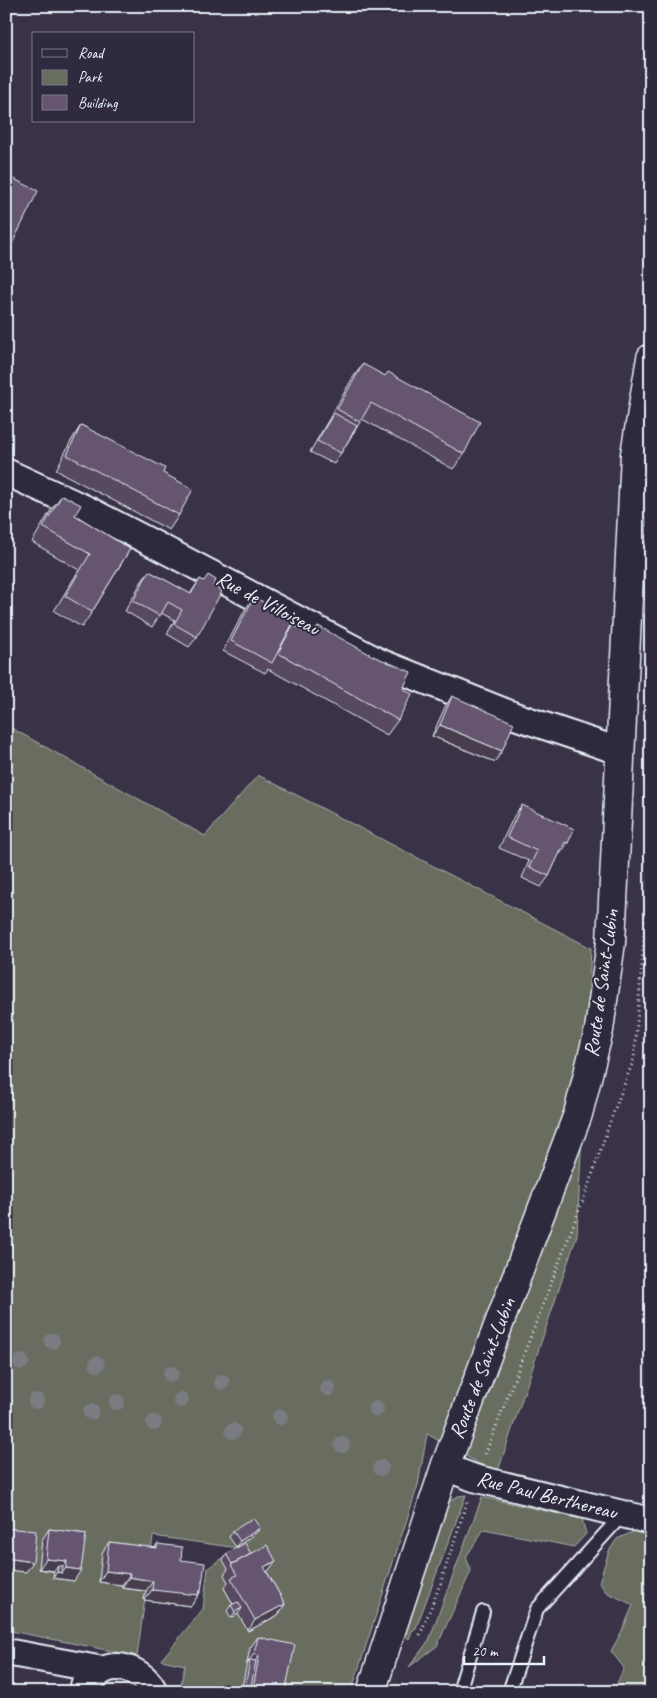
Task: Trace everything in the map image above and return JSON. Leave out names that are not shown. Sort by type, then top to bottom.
[{"type":"street","name":"Route de Saint-Lubin","points":[[371,1692],[445,1467],[578,1114],[599,1030],[611,942],[635,454],[651,358]]},
{"type":"street","name":"Rue de Villoiseau","points":[[6,472],[88,510],[165,549],[379,662],[515,716],[619,751]]},
{"type":"street","name":"Rue Paul Berthereau","points":[[445,1467],[474,1478],[651,1521]]},
{"type":"street","points":[[6,1652],[103,1670],[117,1667],[131,1670],[143,1676],[154,1692]]},
{"type":"street","points":[[83,1692],[84,1686],[103,1670]]},
{"type":"lane","points":[[509,1692],[536,1609],[623,1514]]},
{"type":"lane","points":[[459,1692],[483,1612]]},
{"type":"path","points":[[474,1478],[500,1419]]},
{"type":"green space","points":[[6,725],[205,836],[258,775],[591,948],[577,1235],[497,1474],[427,1434],[418,1485],[351,1692],[280,1692],[247,1665],[241,1692],[179,1692],[185,1665],[161,1660],[203,1609],[208,1568],[238,1548],[153,1536],[150,1559],[122,1585],[122,1588],[146,1591],[137,1656],[6,1630],[6,1570],[26,1572],[6,1539]],"holes":[[[78,1545],[54,1578],[54,1572],[39,1569]],[[230,1572],[248,1631],[224,1588],[230,1585]]]},
{"type":"green space","points":[[466,1495],[416,1628],[412,1631],[409,1639],[403,1634],[448,1502],[458,1496]]},
{"type":"green space","points":[[482,1497],[582,1519],[586,1534],[574,1547],[484,1529],[466,1557],[471,1571],[437,1646],[409,1667],[429,1640]]},
{"type":"green space","points":[[637,1530],[651,1533],[651,1692],[613,1692],[624,1668],[611,1651],[633,1605],[606,1592],[599,1582],[609,1551],[617,1539]]},
{"type":"building","points":[[6,175],[38,191],[8,252],[6,252]]},
{"type":"building","points":[[363,364],[385,376],[388,372],[480,422],[464,454],[371,403],[360,422],[337,409]]},
{"type":"building","points":[[334,413],[357,426],[341,453],[317,441]]},
{"type":"building","points":[[81,425],[165,468],[163,473],[193,489],[179,515],[67,455]]},
{"type":"building","points":[[62,495],[81,505],[75,515],[130,549],[92,612],[65,596],[90,554],[43,527]]},
{"type":"building","points":[[149,571],[191,594],[200,579],[204,581],[208,575],[216,580],[213,586],[222,591],[197,637],[174,624],[182,610],[168,602],[160,616],[133,601]]},
{"type":"building","points":[[254,597],[295,619],[272,663],[231,641]]},
{"type":"building","points":[[293,625],[313,636],[318,626],[373,656],[411,672],[403,689],[412,694],[398,720],[278,653]]},
{"type":"building","points":[[452,696],[514,723],[502,751],[440,725]]},
{"type":"building","points":[[522,805],[574,829],[568,843],[565,842],[549,876],[529,867],[537,851],[507,837]]},
{"type":"building","points":[[253,1518],[260,1528],[240,1541],[233,1531]]},
{"type":"building","points":[[6,1528],[36,1531],[33,1562],[6,1558]]},
{"type":"building","points":[[49,1529],[86,1534],[81,1570],[66,1568],[67,1561],[46,1559]]},
{"type":"building","points":[[109,1542],[157,1548],[157,1544],[182,1547],[181,1560],[205,1563],[201,1591],[199,1591],[198,1595],[152,1590],[153,1581],[129,1577],[130,1574],[106,1571]]},
{"type":"building","points":[[245,1543],[251,1554],[232,1564],[226,1554]]},
{"type":"building","points":[[267,1545],[276,1561],[264,1567],[285,1604],[255,1620],[231,1578],[237,1575],[231,1565]]},
{"type":"building","points":[[58,1566],[63,1566],[62,1573],[57,1572]]},
{"type":"building","points":[[238,1602],[242,1608],[235,1612],[231,1605]]},
{"type":"building","points":[[258,1637],[295,1645],[285,1692],[265,1692],[253,1689],[259,1656],[254,1654]]},
{"type":"building","points":[[250,1660],[256,1661],[250,1692],[244,1692]]}]
